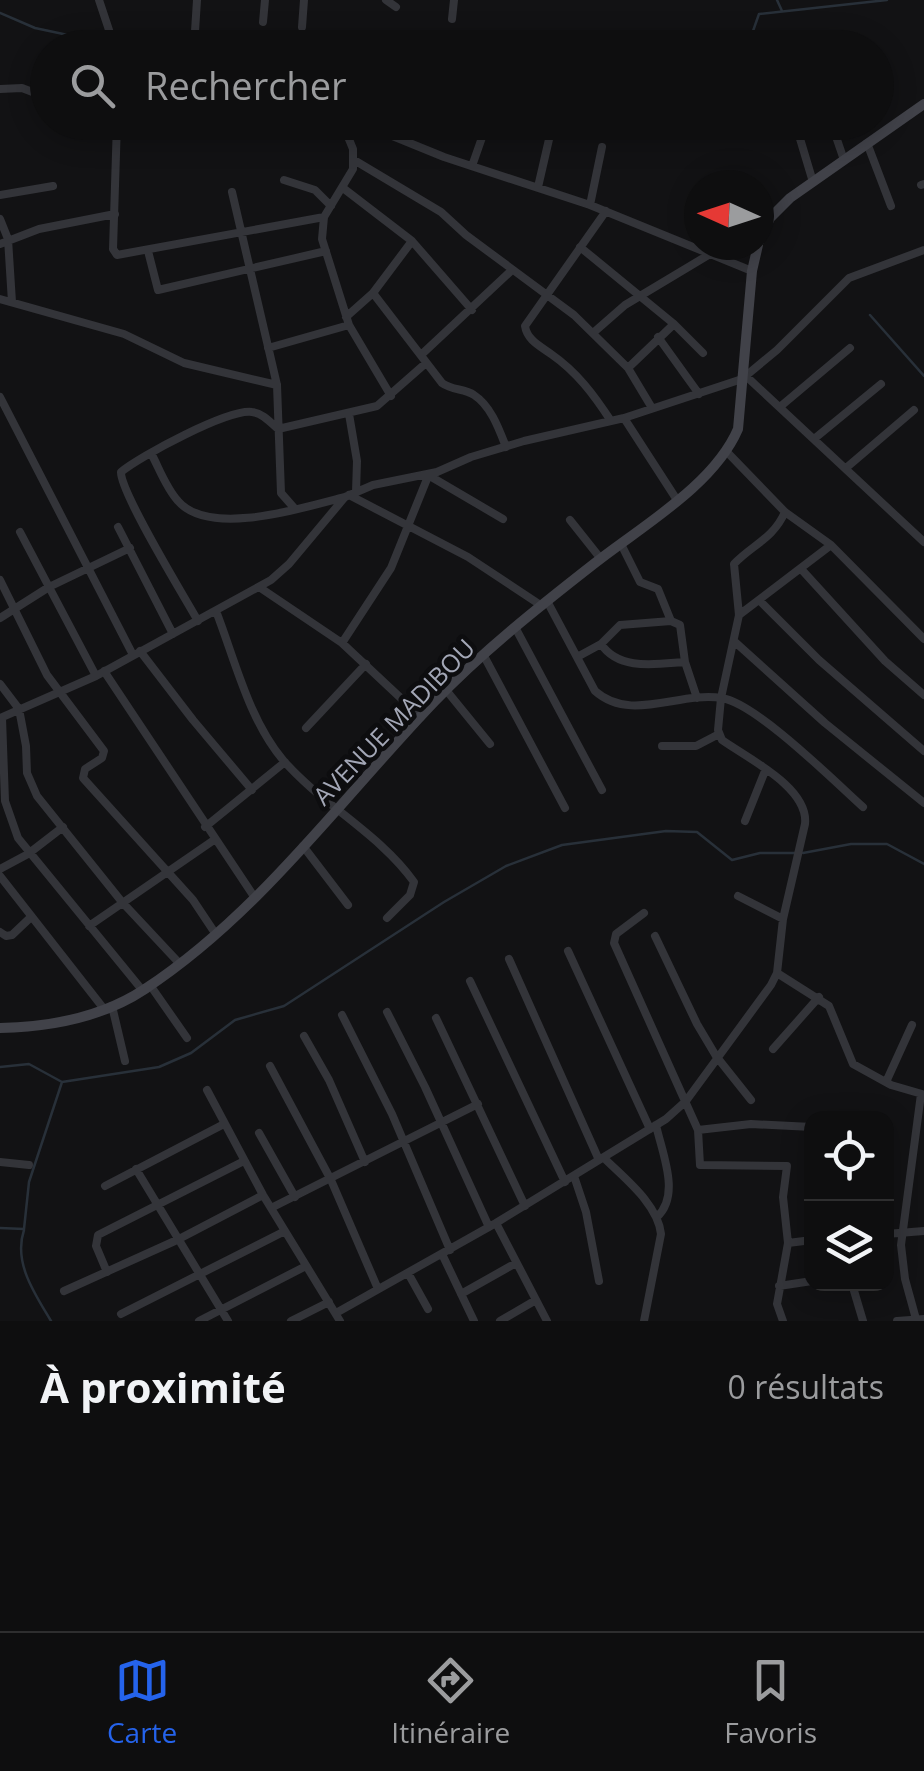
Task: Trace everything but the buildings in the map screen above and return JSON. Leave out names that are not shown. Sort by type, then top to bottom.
[{"type":"street","points":[[99,0],[109,30]]},
{"type":"street","points":[[195,30],[198,0]]},
{"type":"street","points":[[263,22],[264,0]]},
{"type":"street","points":[[302,27],[304,0]]},
{"type":"street","points":[[386,0],[396,8]]},
{"type":"street","points":[[452,19],[454,0]]},
{"type":"street","points":[[0,89],[30,91]]},
{"type":"street","name":"AVENUE MADIBOU","points":[[894,124],[924,104]]},
{"type":"street","points":[[117,140],[114,252],[123,255],[148,251],[324,217]]},
{"type":"street","points":[[348,140],[354,160],[343,188],[324,217],[322,229],[347,321],[390,396]]},
{"type":"street","points":[[403,140],[590,205],[684,243]]},
{"type":"street","points":[[472,166],[481,140]]},
{"type":"street","points":[[538,186],[549,140]]},
{"type":"street","points":[[800,140],[813,182]]},
{"type":"street","points":[[838,140],[844,160]]},
{"type":"street","name":"AVENUE MADIBOU","points":[[774,214],[870,140]]},
{"type":"street","points":[[867,142],[891,206]]},
{"type":"street","points":[[590,205],[602,147]]},
{"type":"street","points":[[354,160],[441,212],[593,332],[628,368],[652,408]]},
{"type":"street","points":[[284,180],[314,190],[331,206]]},
{"type":"street","points":[[0,195],[53,186]]},
{"type":"street","points":[[343,188],[412,241],[472,310]]},
{"type":"street","points":[[232,192],[278,385],[281,493],[294,510]]},
{"type":"street","points":[[606,211],[527,319],[525,332],[570,368],[611,421]]},
{"type":"street","points":[[4,242],[39,230],[115,214]]},
{"type":"street","points":[[0,218],[12,302]]},
{"type":"street","points":[[268,348],[347,321],[412,241]]},
{"type":"street","points":[[580,247],[674,324],[703,353]]},
{"type":"street","points":[[151,453],[178,502],[223,517],[252,519],[350,495],[388,481],[429,475],[506,447],[624,418],[745,378],[849,278],[924,250]]},
{"type":"street","points":[[148,251],[158,290],[326,251]]},
{"type":"street","points":[[593,332],[613,314],[700,260]]},
{"type":"street","points":[[725,260],[752,271]]},
{"type":"street","name":"AVENUE MADIBOU","points":[[0,1028],[75,1019],[108,1008],[180,964],[255,898],[446,690],[545,603],[677,500],[726,452],[738,430],[754,260]]},
{"type":"street","points":[[278,429],[377,406],[512,270]]},
{"type":"street","points":[[373,293],[448,388],[476,396],[491,414],[506,447]]},
{"type":"street","points":[[0,299],[124,334],[194,366],[278,385]]},
{"type":"street","points":[[628,368],[674,324]]},
{"type":"street","points":[[658,337],[699,394]]},
{"type":"street","points":[[781,406],[850,348]]},
{"type":"street","points":[[745,378],[781,406],[924,542]]},
{"type":"street","points":[[814,439],[882,384]]},
{"type":"street","points":[[0,397],[136,653],[252,790]]},
{"type":"street","points":[[846,468],[914,410]]},
{"type":"street","points":[[198,621],[120,480],[121,472],[210,423],[244,412],[259,414],[278,429]]},
{"type":"street","points":[[187,1038],[28,854],[2,801],[3,715],[100,674],[259,586],[289,564],[350,495],[357,462],[349,414]]},
{"type":"street","points":[[624,418],[677,500]]},
{"type":"street","points":[[726,452],[784,512],[831,545],[924,639]]},
{"type":"street","points":[[429,475],[503,520]]},
{"type":"street","points":[[342,643],[384,583],[429,475]]},
{"type":"street","points":[[350,495],[545,603],[579,656],[595,690],[611,702],[628,706],[721,698],[774,730],[863,807]]},
{"type":"street","points":[[719,734],[721,698],[738,615],[734,564],[763,544],[778,527],[784,512]]},
{"type":"street","points":[[570,520],[601,559]]},
{"type":"street","points":[[118,527],[174,634]]},
{"type":"street","points":[[20,532],[100,674],[255,898]]},
{"type":"street","points":[[621,544],[640,582],[658,588],[670,621]]},
{"type":"street","points":[[738,615],[831,545]]},
{"type":"street","points":[[0,618],[48,587],[130,548]]},
{"type":"street","points":[[802,570],[885,661],[924,695]]},
{"type":"street","points":[[0,580],[58,692],[104,751],[102,758],[84,769],[83,778],[193,900],[215,933]]},
{"type":"street","points":[[259,586],[342,643],[421,717]]},
{"type":"street","points":[[760,601],[819,660],[924,751]]},
{"type":"street","points":[[216,611],[264,732],[285,762],[414,882],[410,895],[387,918]]},
{"type":"street","points":[[579,656],[601,644],[620,624],[670,621],[680,625],[697,698]]},
{"type":"street","points":[[516,628],[602,790]]},
{"type":"street","points":[[734,642],[825,723],[924,802]]},
{"type":"street","points":[[601,644],[607,654],[620,661],[686,662]]},
{"type":"street","points":[[484,656],[566,808]]},
{"type":"street","points":[[306,728],[366,664]]},
{"type":"street","points":[[0,684],[19,709],[31,786],[122,902],[180,964]]},
{"type":"street","points":[[446,690],[490,744]]},
{"type":"street","points":[[662,746],[696,746],[719,734]]},
{"type":"street","points":[[207,1090],[263,1195],[338,1317],[378,1289],[493,1225],[653,1127],[686,1101],[778,973],[782,919],[806,810],[797,794],[719,734]]},
{"type":"street","points":[[205,827],[285,762]]},
{"type":"street","points":[[745,821],[766,771]]},
{"type":"street","points":[[63,827],[0,873],[108,1008],[125,1060]]},
{"type":"street","points":[[88,926],[214,840]]},
{"type":"street","points":[[303,846],[348,905]]},
{"type":"street","points":[[738,896],[782,919]]},
{"type":"street","points":[[644,913],[616,934],[614,943],[698,1130],[702,1167],[788,1166],[783,1197],[788,1243],[777,1304],[783,1321]]},
{"type":"street","points":[[0,932],[12,936],[32,916]]},
{"type":"street","points":[[655,936],[679,990],[716,1056],[752,1100]]},
{"type":"street","points":[[568,951],[653,1127],[669,1190],[667,1206],[657,1217]]},
{"type":"street","points":[[509,959],[601,1159],[657,1217],[660,1234],[644,1321]]},
{"type":"street","points":[[778,973],[819,997],[836,1016],[853,1064],[886,1082],[923,1094],[902,1232],[905,1279],[920,1319],[896,1321]]},
{"type":"street","points":[[470,981],[565,1182]]},
{"type":"street","points":[[772,1049],[819,997]]},
{"type":"street","points":[[387,1012],[493,1225],[547,1321]]},
{"type":"street","points":[[342,1015],[404,1142],[474,1321]]},
{"type":"street","points":[[436,1018],[525,1206]]},
{"type":"street","points":[[886,1082],[912,1025]]},
{"type":"street","points":[[304,1036],[329,1080],[365,1162]]},
{"type":"street","points":[[270,1066],[330,1180],[378,1289]]},
{"type":"street","points":[[271,1208],[478,1104]]},
{"type":"street","points":[[104,1186],[224,1124]]},
{"type":"street","points":[[698,1130],[752,1124],[804,1127]]},
{"type":"street","points":[[259,1133],[295,1197]]},
{"type":"street","points":[[108,1272],[95,1238],[244,1161]]},
{"type":"street","points":[[0,1162],[29,1164]]},
{"type":"street","points":[[136,1170],[228,1321]]},
{"type":"street","points":[[574,1176],[586,1212],[599,1281]]},
{"type":"street","points":[[64,1291],[177,1240],[263,1195]]},
{"type":"street","points":[[121,1314],[284,1231]]},
{"type":"street","points":[[894,1233],[924,1231]]},
{"type":"street","points":[[788,1243],[804,1241]]},
{"type":"street","points":[[461,1294],[516,1263]]},
{"type":"street","points":[[199,1321],[306,1266]]},
{"type":"street","points":[[408,1273],[428,1309]]},
{"type":"street","points":[[779,1286],[804,1282]]},
{"type":"street","points":[[854,1291],[863,1321]]},
{"type":"street","points":[[500,1321],[536,1300]]},
{"type":"street","points":[[291,1321],[329,1302]]},
{"type":"waterway","points":[[777,0],[782,11]]},
{"type":"waterway","points":[[753,30],[759,14],[887,0]]},
{"type":"waterway","points":[[0,13],[44,30]]},
{"type":"waterway","points":[[870,315],[924,376]]},
{"type":"waterway","points":[[0,1067],[29,1064],[62,1082],[159,1067],[191,1053],[235,1020],[284,1006],[506,866],[562,845],[666,831],[697,832],[732,860],[760,853],[795,853]]},
{"type":"waterway","points":[[803,853],[851,844],[887,844],[924,864]]},
{"type":"waterway","points":[[0,1228],[24,1229],[29,1182],[62,1082]]},
{"type":"waterway","points":[[24,1230],[23,1266],[51,1321]]}]
